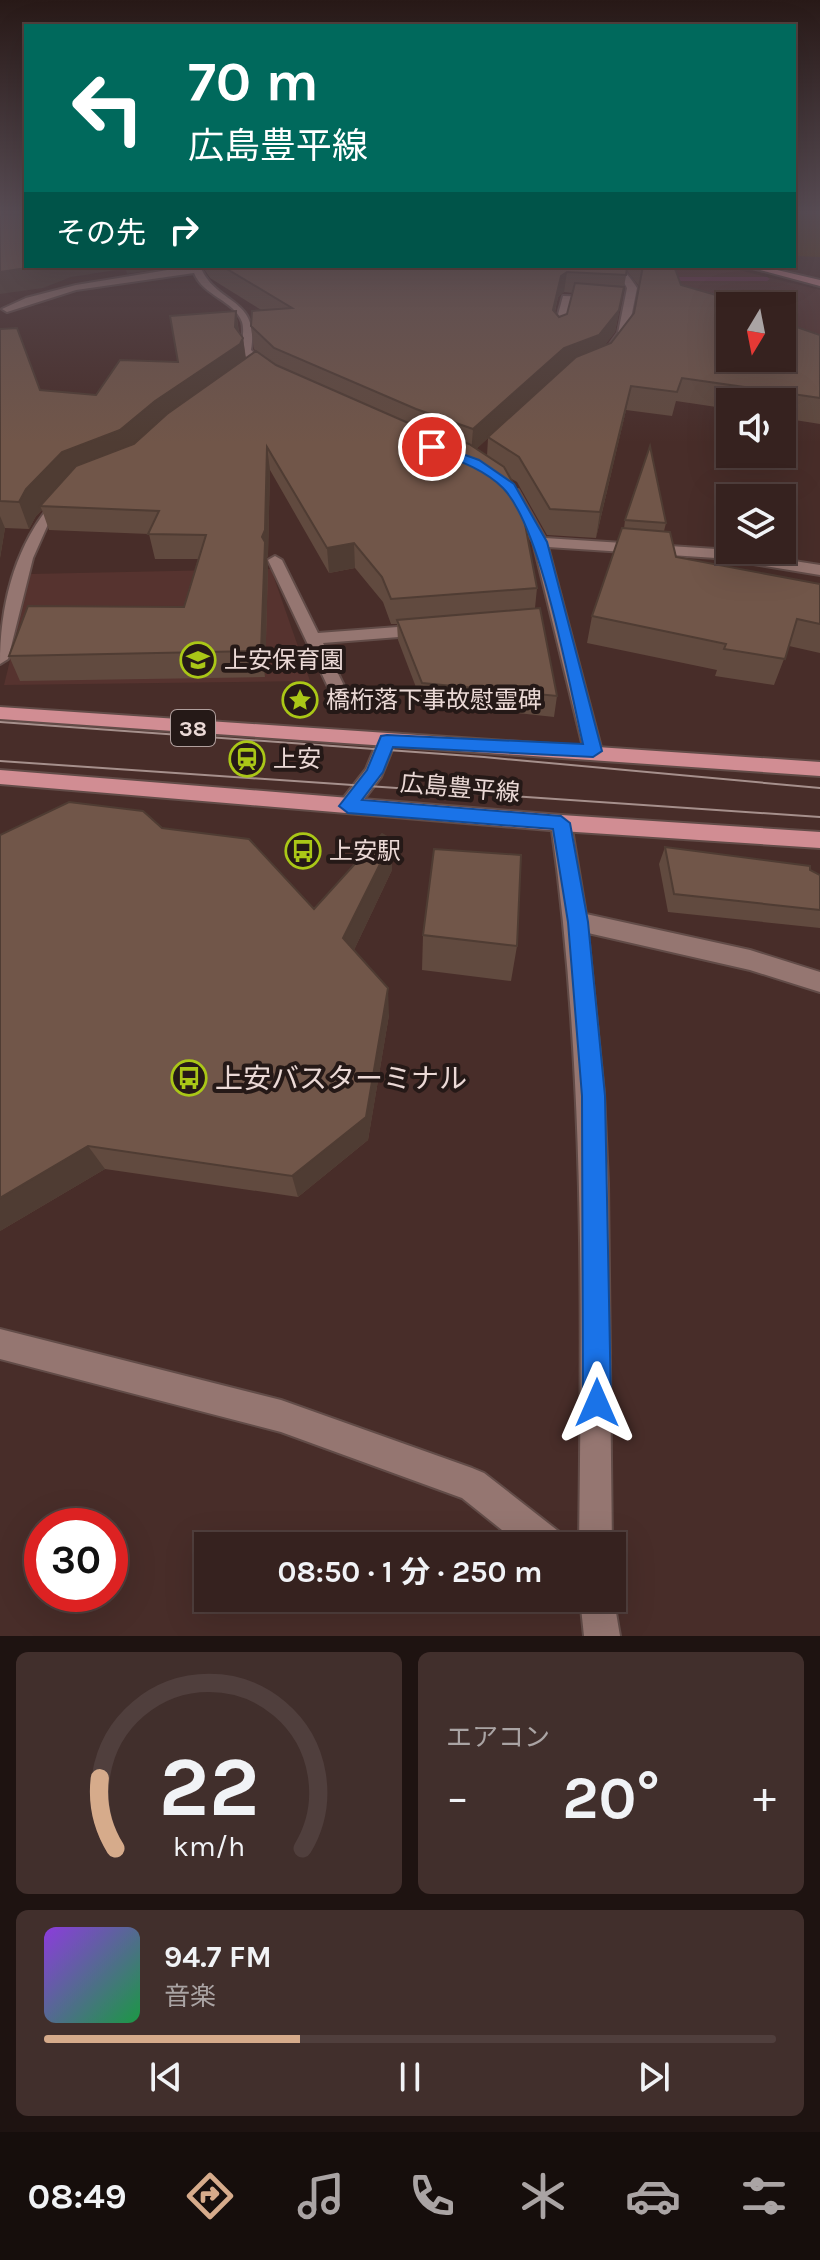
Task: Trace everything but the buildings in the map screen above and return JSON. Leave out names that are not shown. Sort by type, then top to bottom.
[{"type":"main road","name":"広島豊平線","points":[[0,713],[593,751],[820,769]]},
{"type":"main road","name":"広島豊平線","points":[[0,777],[561,823],[820,840]]},
{"type":"street","points":[[7,309],[36,296],[61,290]]},
{"type":"street","points":[[215,290],[249,321],[251,334],[246,351],[253,366],[284,382]]},
{"type":"street","points":[[601,362],[623,333],[632,290]]},
{"type":"street","points":[[558,333],[566,298],[630,302]]},
{"type":"street","points":[[498,479],[509,487],[540,542],[553,619],[593,751]]},
{"type":"street","points":[[0,659],[26,558],[43,521],[77,484]]},
{"type":"street","points":[[540,542],[643,548],[789,563],[820,570]]},
{"type":"street","points":[[275,560],[344,704]]},
{"type":"street","points":[[313,639],[437,629]]},
{"type":"street","points":[[348,806],[374,772],[387,740]]},
{"type":"street","points":[[561,823],[578,922],[593,1096],[597,1288],[596,1532]]},
{"type":"street","points":[[578,922],[750,960],[820,982]]},
{"type":"street","points":[[0,1344],[281,1416],[472,1485],[532,1532]]},
{"type":"street","points":[[599,1612],[602,1636]]},
{"type":"shaded area","points":[[687,290],[820,290],[820,346],[796,341],[796,292],[716,292],[716,310]]},
{"type":"shaded area","points":[[271,569],[310,681],[4,685],[31,574]]},
{"type":"tram line","points":[[0,722],[484,757],[820,788]]},
{"type":"tram line","points":[[0,761],[820,817]]},
{"type":"place","name":"上安保育園","points":[[198,660]]},
{"type":"place","name":"橋桁落下事故慰霊碑","points":[[300,700]]},
{"type":"place","name":"上安","points":[[247,759]]},
{"type":"place","name":"上安駅","points":[[303,851]]},
{"type":"place","name":"上安バスターミナル","points":[[189,1078]]},
{"type":"route","points":[[432,447],[474,462],[509,487],[540,542],[593,751],[387,740],[374,772],[348,806],[561,823],[578,922],[593,1096],[597,1403]]}]
